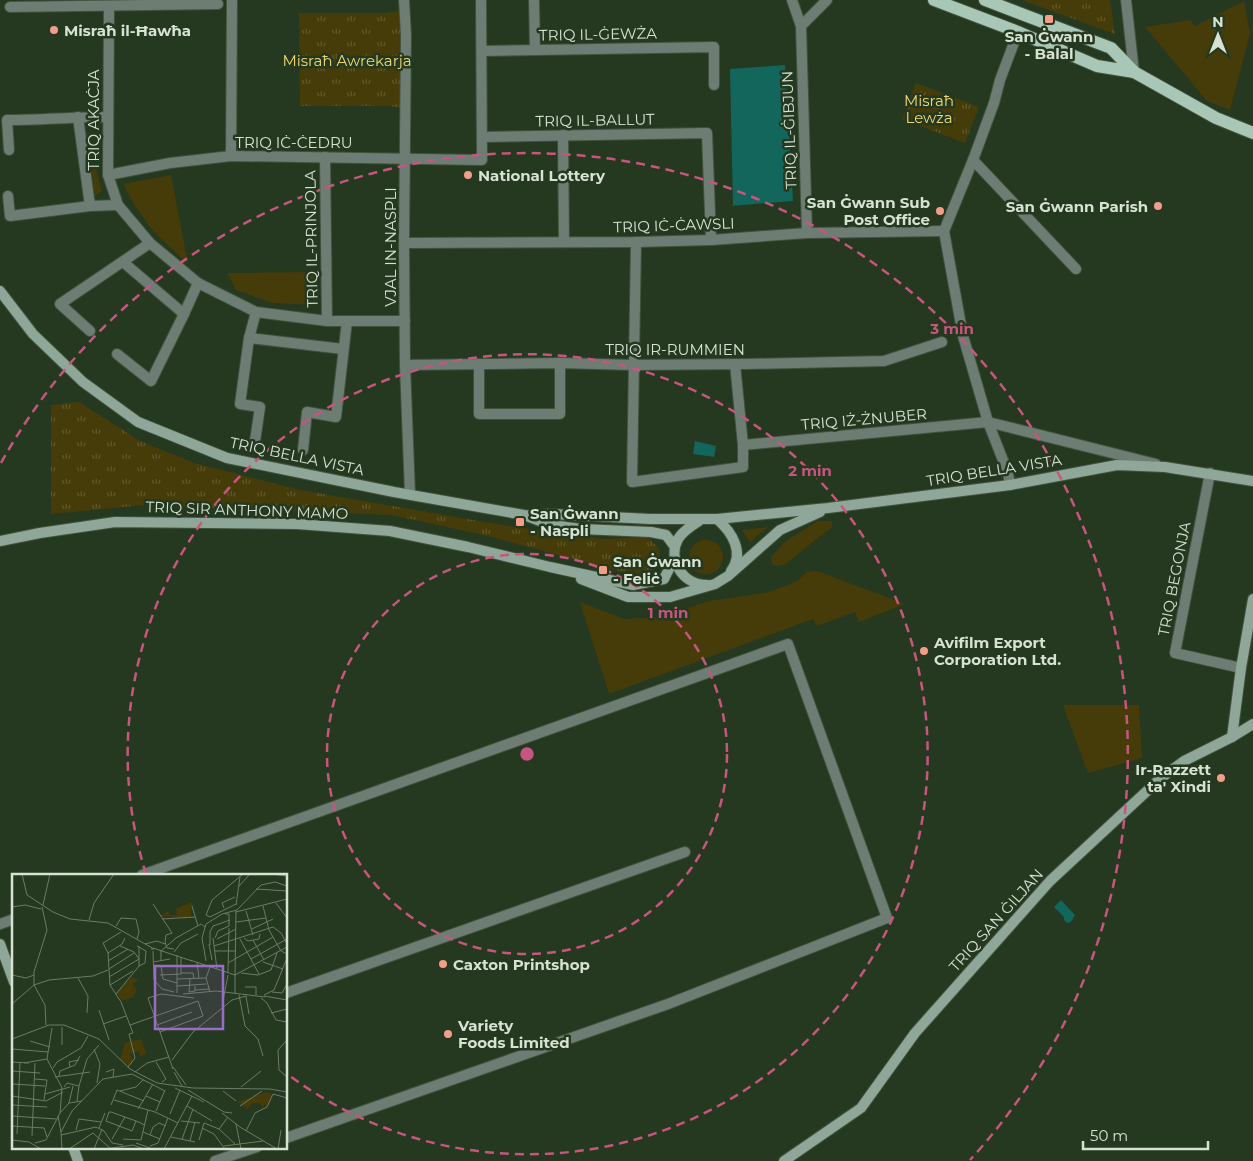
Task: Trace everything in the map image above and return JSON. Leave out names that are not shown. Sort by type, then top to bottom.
[{"type":"main road","points":[[934,0],[1018,32],[1097,66],[1134,72]]},
{"type":"main road","points":[[985,0],[1111,48],[1134,72],[1216,118],[1253,133]]},
{"type":"main road","name":"TRIQ BELLA VISTA","points":[[0,290],[33,334],[83,382],[138,422],[227,458],[524,515],[551,525],[581,529],[651,532],[666,535],[675,547]]},
{"type":"main road","name":"TRIQ BELLA VISTA","points":[[524,515],[551,514],[699,520],[717,519],[828,508],[1010,485],[1118,465],[1165,467],[1253,481]]},
{"type":"main road","name":"TRIQ BELLA VISTA","points":[[715,584],[728,576],[780,530],[828,508]]},
{"type":"main road","points":[[717,519],[727,528],[736,547],[737,557],[734,568],[728,576]]},
{"type":"main road","points":[[699,520],[682,534],[675,547],[674,559],[678,569],[685,578],[705,586],[715,584]]},
{"type":"main road","name":"TRIQ BELLA VISTA","points":[[651,532],[699,520]]},
{"type":"main road","name":"TRIQ SIR ANTHONY MAMO","points":[[0,541],[115,522],[297,524],[390,531],[633,585],[664,579],[674,559]]},
{"type":"main road","name":"TRIQ SIR ANTHONY MAMO","points":[[550,567],[628,597],[670,597],[715,584]]},
{"type":"main road","points":[[1232,737],[1253,598]]},
{"type":"main road","name":"TRIQ SAN ĠILJAN","points":[[784,1161],[862,1108],[915,1033],[1050,881],[1161,778],[1184,761],[1232,737],[1253,724]]},
{"type":"main road","points":[[0,944],[12,977]]},
{"type":"main road","points":[[73,1148],[78,1161]]},
{"type":"street","points":[[231,156],[232,0]]},
{"type":"street","name":"VJAL IN-NASPLI","points":[[404,0],[406,35],[405,365],[410,494]]},
{"type":"street","points":[[481,0],[483,137]]},
{"type":"street","points":[[534,0],[535,50]]},
{"type":"street","name":"TRIQ IL-ĠIBJUN","points":[[792,0],[800,26],[807,233]]},
{"type":"street","points":[[800,26],[827,0]]},
{"type":"street","points":[[1126,0],[1134,72]]},
{"type":"street","points":[[10,7],[218,4]]},
{"type":"street","name":"TRIQ AKAĊJA","points":[[109,6],[108,175],[118,205],[150,243],[198,282],[256,312],[328,321],[405,321]]},
{"type":"street","points":[[1010,485],[1008,473],[988,422],[963,336],[944,232],[973,160],[1018,32]]},
{"type":"street","name":"TRIQ IL-ĠEWŻA","points":[[482,51],[714,47],[714,85]]},
{"type":"street","name":"TRIQ AKAĊJA","points":[[78,117],[90,206]]},
{"type":"street","points":[[9,150],[7,120],[108,117]]},
{"type":"street","name":"TRIQ IL-BALLUT","points":[[483,137],[707,133],[711,240]]},
{"type":"street","points":[[563,135],[564,242]]},
{"type":"street","name":"TRIQ IĊ-ĊEDRU","points":[[108,175],[170,163],[231,156],[482,160],[483,137]]},
{"type":"street","name":"TRIQ IL-PRINJOLA","points":[[325,157],[328,321]]},
{"type":"street","points":[[973,160],[1076,269]]},
{"type":"street","points":[[8,196],[10,216],[90,206],[118,205]]},
{"type":"street","name":"TRIQ IĊ-ĊAWSLI","points":[[404,243],[636,242],[711,240],[807,233],[944,232]]},
{"type":"street","points":[[636,242],[632,482],[743,467],[743,445],[735,364]]},
{"type":"street","points":[[90,331],[60,304],[150,243]]},
{"type":"street","points":[[123,262],[184,314]]},
{"type":"street","points":[[117,354],[151,381],[198,282]]},
{"type":"street","points":[[255,440],[260,408],[240,404],[249,338],[256,312]]},
{"type":"street","points":[[303,450],[307,412],[336,417],[347,321]]},
{"type":"street","points":[[249,338],[343,349]]},
{"type":"street","name":"TRIQ IR-RUMMIEN","points":[[405,365],[560,363],[633,365],[884,361],[942,342]]},
{"type":"street","points":[[479,364],[479,414],[560,414],[560,363]]},
{"type":"street","name":"TRIQ IŻ-ŻNUBER","points":[[743,445],[988,422]]},
{"type":"street","name":"TRIQ BELLA VISTA","points":[[988,422],[1165,467]]},
{"type":"street","name":"TRIQ BEGONJA","points":[[1210,473],[1175,653],[1241,668]]},
{"type":"street","points":[[145,874],[788,644],[887,918],[668,1004],[288,1137]]},
{"type":"street","points":[[288,992],[685,852]]},
{"type":"street","points":[[0,924],[12,920]]},
{"type":"street","points":[[216,1161],[255,1148]]},
{"type":"green space","points":[[1022,0],[1110,0],[1115,34],[1027,2]]},
{"type":"green space","points":[[1244,1],[1250,34],[1230,110],[1207,101],[1145,27],[1190,20],[1195,26]]},
{"type":"green space","name":"Misraħ Awrekarja","points":[[405,10],[406,108],[386,106],[300,106],[299,13],[386,13]]},
{"type":"green space","name":"Misraħ Lewża","points":[[916,83],[979,107],[965,143],[902,119]]},
{"type":"green space","points":[[91,166],[95,166],[102,191],[95,196]]},
{"type":"green space","points":[[171,175],[188,264],[153,231],[135,206],[123,184]]},
{"type":"green space","points":[[315,272],[316,305],[272,303],[236,290],[227,273]]},
{"type":"green space","points":[[79,402],[140,441],[194,463],[300,490],[496,524],[603,539],[648,537],[660,550],[659,565],[640,577],[484,535],[392,515],[145,505],[51,514],[51,405]]},
{"type":"green space","points":[[818,521],[832,521],[832,527],[784,565],[777,566],[772,564],[771,557],[786,541]]},
{"type":"green space","points":[[768,527],[750,542],[742,530]]},
{"type":"green space","points":[[706,540],[718,545],[723,557],[718,569],[706,574],[694,569],[689,557],[694,545]]},
{"type":"green space","points":[[817,571],[905,604],[859,622],[855,612],[817,626],[813,619],[609,694],[580,602],[624,619],[661,617],[709,601],[770,592],[797,581],[807,572]]},
{"type":"green space","points":[[1063,705],[1139,705],[1142,758],[1088,773]]},
{"type":"water","points":[[785,65],[793,201],[730,206],[733,205],[730,69]]},
{"type":"water","points":[[695,441],[716,446],[714,457],[693,454]]},
{"type":"water","points":[[1061,900],[1075,915],[1071,922],[1067,923],[1054,907]]},
{"type":"place","name":"San Ġwann - Balal","points":[[1049,19]]},
{"type":"place","name":"Misraħ il-Ħawħa","points":[[54,30]]},
{"type":"place","name":"National Lottery","points":[[468,175]]},
{"type":"place","name":"San Ġwann Parish","points":[[1158,206]]},
{"type":"place","name":"San Ġwann Sub Post Office","points":[[940,211]]},
{"type":"place","name":"San Ġwann - Naspli","points":[[520,522]]},
{"type":"place","name":"San Ġwann - Feliċ","points":[[603,570]]},
{"type":"place","name":"Avifilm Export Corporation Ltd.","points":[[924,651]]},
{"type":"place","name":"Ir-Razzett ta' Xindi","points":[[1221,778]]},
{"type":"place","name":"Caxton Printshop","points":[[443,964]]},
{"type":"place","name":"Variety Foods Limited","points":[[448,1034]]}]
